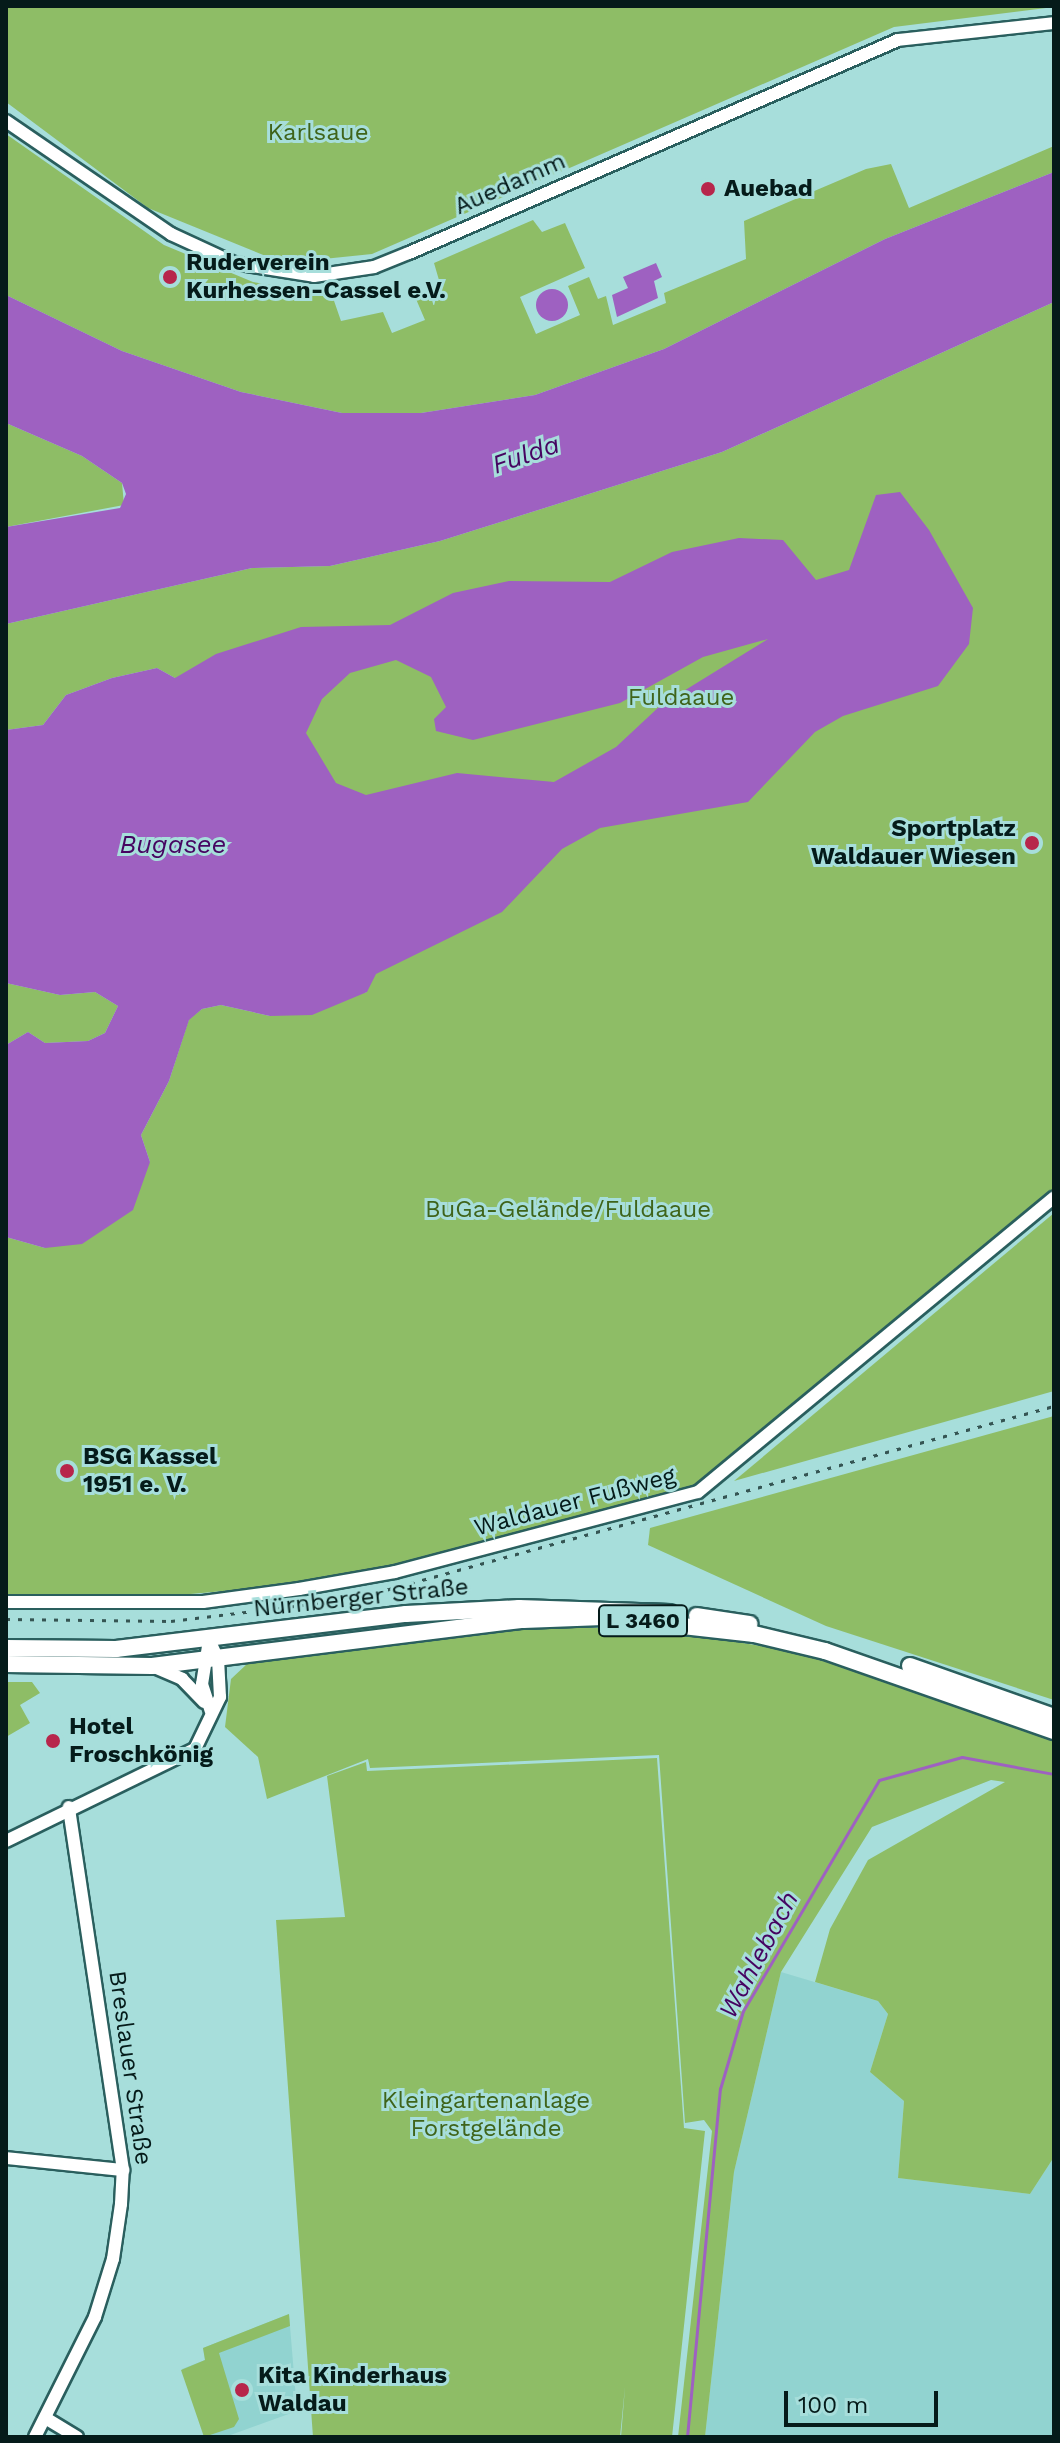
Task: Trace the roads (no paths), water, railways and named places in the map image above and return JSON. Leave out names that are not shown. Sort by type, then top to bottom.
[{"type":"main road","name":"Nürnberger Straße","points":[[209,1640],[406,1614],[519,1608],[628,1608],[800,1634],[1054,1717]]},
{"type":"main road","name":"L 3460","points":[[6,1664],[152,1666],[523,1620],[603,1617],[754,1634],[825,1651],[1054,1731]]},
{"type":"main road","name":"L 3460","points":[[6,1648],[116,1649],[209,1640]]},
{"type":"street","name":"Auedamm","points":[[6,121],[171,234],[234,263],[314,276],[374,267],[409,253],[898,40],[1054,23]]},
{"type":"street","name":"Waldauer Fußweg","points":[[6,1602],[203,1602],[299,1589],[395,1572],[698,1492],[1054,1198]]},
{"type":"street","points":[[6,1841],[69,1807],[186,1754],[200,1742],[208,1707],[220,1697],[210,1660],[209,1640]]},
{"type":"street","points":[[152,1666],[182,1679],[208,1707]]},
{"type":"street","name":"Breslauer Straße","points":[[35,2437],[47,2419],[95,2317],[113,2259],[123,2170],[69,1807]]},
{"type":"street","points":[[6,2158],[123,2170]]},
{"type":"street","points":[[47,2419],[77,2437]]},
{"type":"water","name":"Fulda","points":[[1054,172],[1054,302],[722,452],[440,541],[330,566],[252,568],[6,624],[6,527],[120,508],[126,494],[122,483],[82,456],[6,423],[6,295],[122,351],[241,392],[342,413],[421,413],[535,395],[664,349],[885,239]]},
{"type":"water","points":[[656,263],[662,277],[654,281],[658,298],[617,317],[612,295],[628,288],[623,277]]},
{"type":"water","points":[[552,289],[563,294],[568,305],[563,316],[552,321],[541,316],[536,305],[541,294]]},
{"type":"water","name":"Bugasee","points":[[900,492],[929,530],[973,608],[969,644],[938,686],[843,716],[815,732],[748,802],[600,828],[562,849],[502,912],[376,974],[367,992],[312,1015],[270,1016],[221,1005],[202,1009],[189,1020],[169,1081],[141,1135],[150,1162],[133,1210],[82,1244],[45,1248],[6,1237],[6,1045],[28,1032],[45,1043],[88,1041],[105,1033],[118,1006],[95,992],[60,995],[6,983],[6,730],[43,725],[66,695],[112,678],[157,668],[175,678],[216,654],[301,627],[390,625],[453,593],[509,581],[610,582],[672,552],[739,538],[783,540],[816,580],[849,570],[876,495]],"holes":[[[768,639],[661,705],[616,747],[554,782],[457,773],[366,795],[336,783],[306,733],[322,699],[350,673],[396,660],[431,677],[446,707],[434,719],[436,731],[473,740],[620,703],[703,657]]]},
{"type":"waterway","name":"Wahlebach","points":[[687,2437],[720,2089],[743,2011],[879,1780],[962,1757],[1054,1774]]},
{"type":"railway","points":[[6,1619],[171,1621],[353,1599],[1054,1406]]},
{"type":"place","name":"Auebad","points":[[708,189]]},
{"type":"place","name":"Ruderverein Kurhessen-Cassel e.V.","points":[[170,277]]},
{"type":"place","name":"Sportplatz Waldauer Wiesen","points":[[1032,843]]},
{"type":"place","name":"BSG Kassel 1951 e. V.","points":[[67,1471]]},
{"type":"place","name":"Hotel Froschkönig","points":[[53,1741]]},
{"type":"place","name":"Kita Kinderhaus Waldau","points":[[242,2390]]},
{"type":"park label","name":"Karlsaue","points":[[318,133]]},
{"type":"park label","name":"Fuldaaue","points":[[681,698]]},
{"type":"park label","name":"BuGa-Gelände/Fuldaaue","points":[[568,1210]]},
{"type":"park label","name":"Kleingartenanlage Forstgelände","points":[[486,2115]]}]
